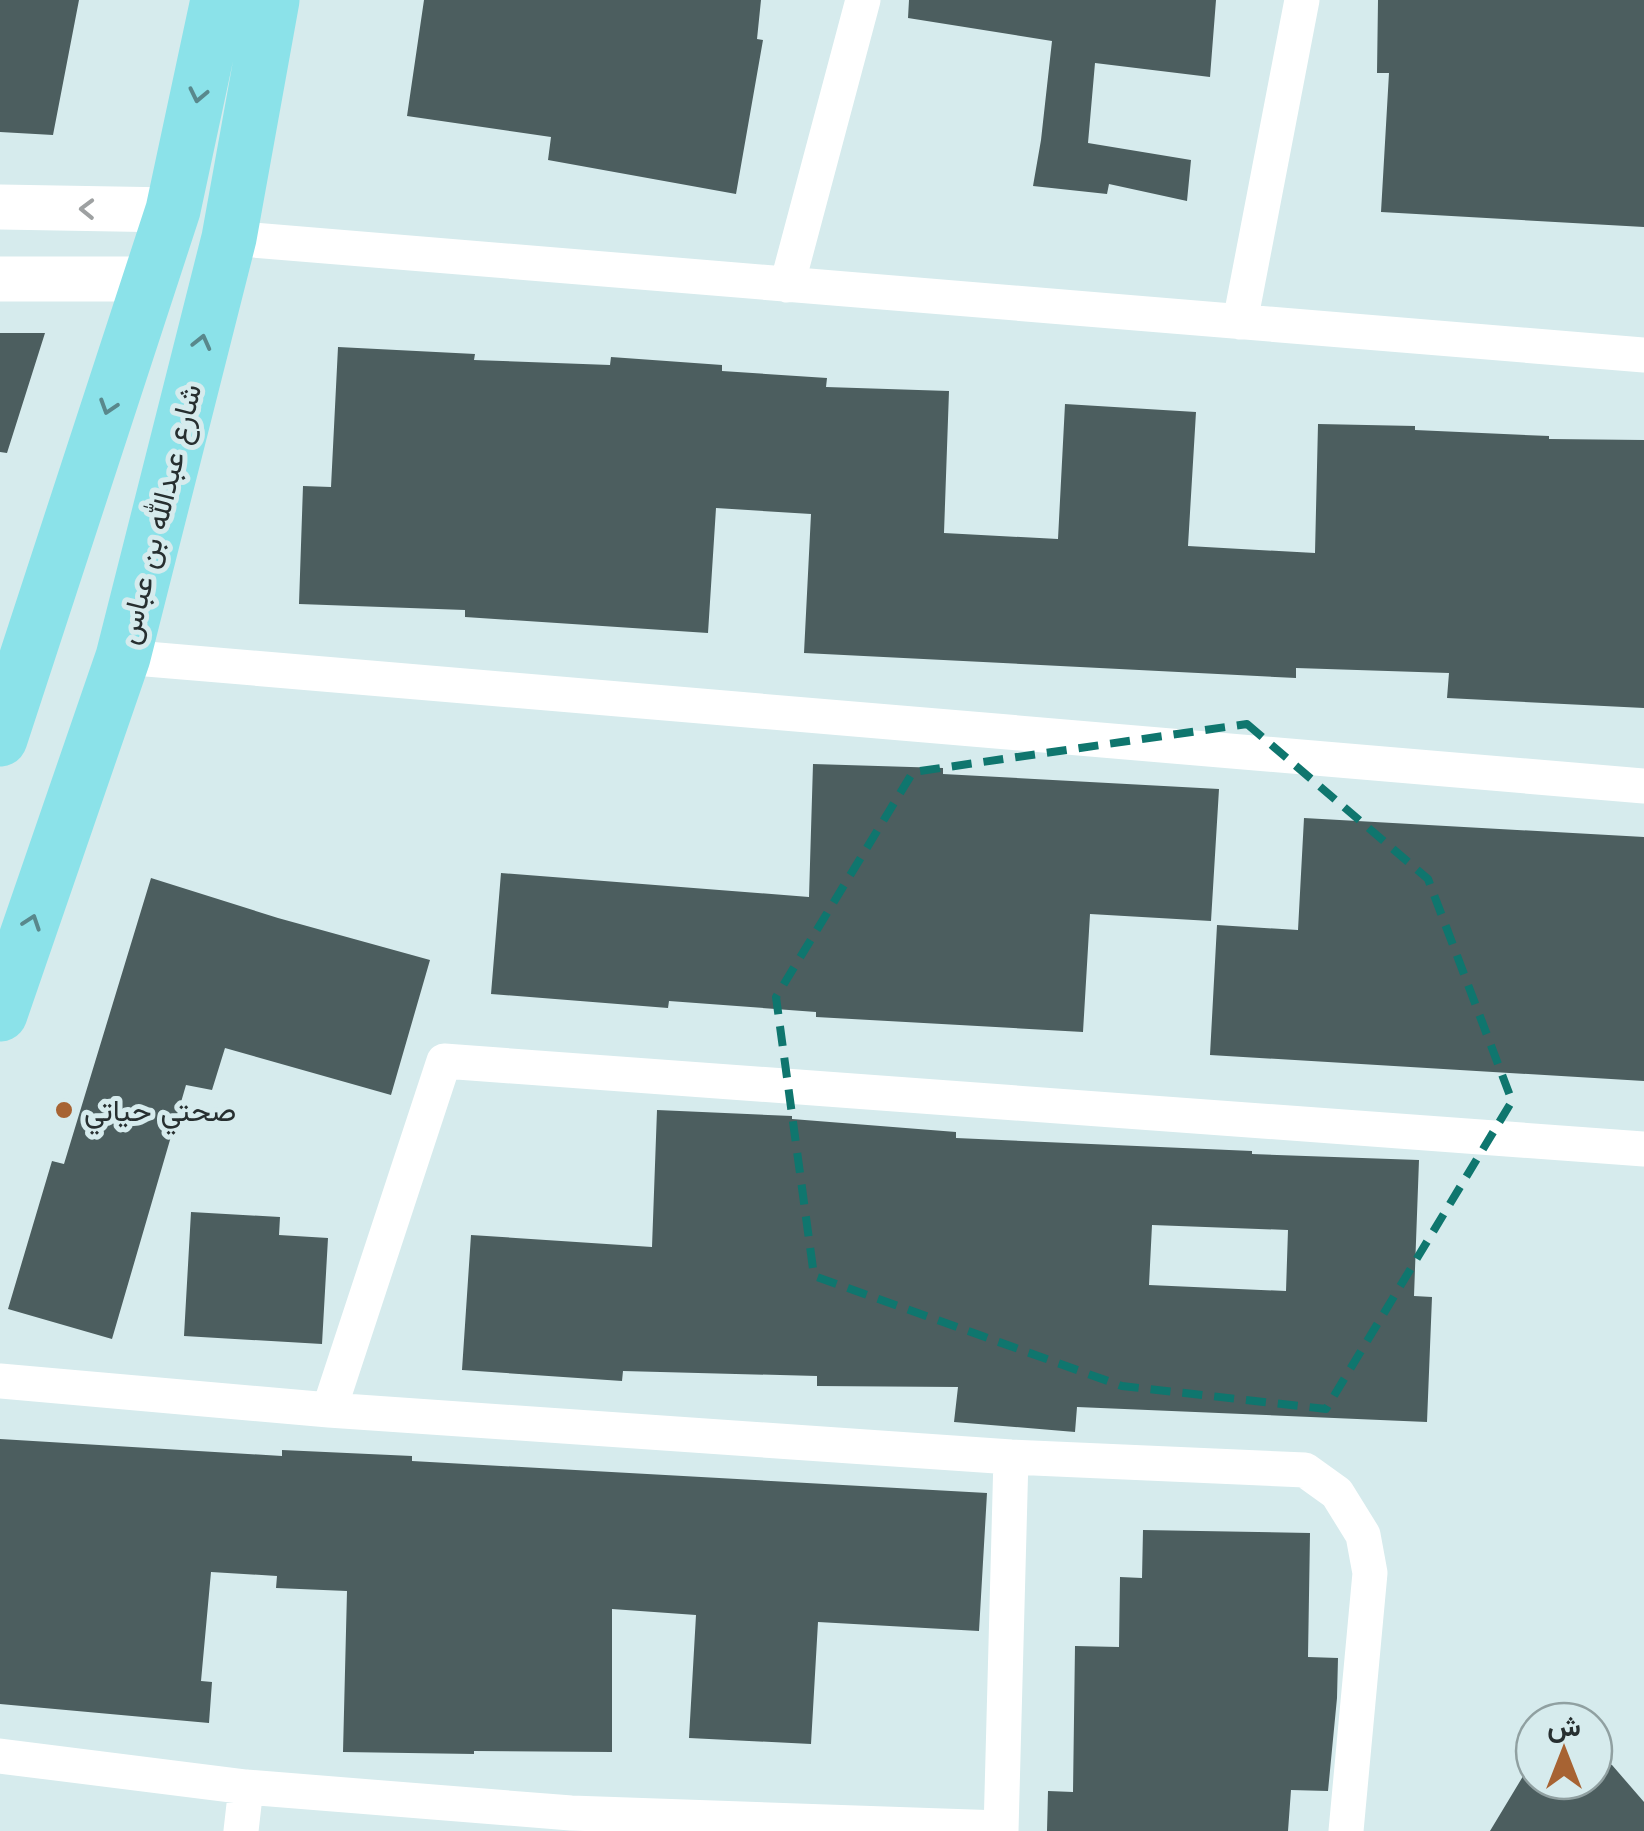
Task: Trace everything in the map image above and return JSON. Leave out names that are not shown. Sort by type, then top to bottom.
[{"type":"main road","points":[[0,739],[173,210],[218,0]]},
{"type":"main road","name":"شارع عبدالله بن عباس","points":[[0,1014],[123,656],[229,238],[272,0]]},
{"type":"street","points":[[788,285],[863,0]]},
{"type":"street","points":[[1240,322],[1302,0]]},
{"type":"street","points":[[0,207],[173,210]]},
{"type":"street","points":[[229,238],[1644,355]]},
{"type":"street","points":[[0,279],[150,280]]},
{"type":"street","points":[[123,656],[1644,786]]},
{"type":"street","points":[[329,1410],[444,1061],[1644,1149]]},
{"type":"street","points":[[0,1381],[329,1410],[1011,1458],[1304,1470],[1337,1494],[1362,1535],[1370,1573],[1346,1831]]},
{"type":"street","points":[[0,1756],[570,1822],[1001,1830],[1011,1458]]},
{"type":"street","points":[[240,1831],[246,1787]]},
{"type":"highlighted area","points":[[1247,724],[1428,879],[1512,1101],[1326,1409],[1122,1386],[814,1276],[776,997],[913,772]]},
{"type":"building","points":[[0,0],[79,0],[53,135],[0,132]]},
{"type":"building","points":[[424,0],[761,0],[757,39],[763,40],[736,194],[548,160],[551,137],[407,116]]},
{"type":"building","points":[[909,0],[1216,0],[1210,77],[1095,63],[1088,143],[1191,160],[1187,201],[1109,184],[1107,194],[1033,186],[1052,41],[908,18]]},
{"type":"building","points":[[1378,0],[1644,0],[1644,227],[1381,212],[1389,73],[1377,73]]},
{"type":"building","points":[[0,333],[45,333],[7,453],[0,452]]},
{"type":"building","points":[[338,347],[475,354],[474,360],[610,365],[611,357],[722,365],[722,371],[827,378],[826,387],[949,391],[944,533],[1058,539],[1065,404],[1196,412],[1188,546],[1315,553],[1318,424],[1415,426],[1415,430],[1549,439],[1644,440],[1644,708],[1447,698],[1449,673],[1296,668],[1296,678],[804,653],[811,514],[716,508],[708,633],[465,617],[465,610],[299,604],[303,486],[331,487]]},
{"type":"building","points":[[813,764],[943,768],[943,774],[1219,789],[1211,921],[1090,914],[1083,1032],[816,1017],[816,1012],[669,1001],[668,1008],[491,994],[501,873],[809,897]]},
{"type":"building","points":[[1304,818],[1644,837],[1644,1081],[1210,1055],[1217,925],[1298,930]]},
{"type":"building","points":[[151,878],[430,960],[391,1095],[225,1048],[212,1090],[186,1085],[112,1339],[8,1309],[52,1161],[64,1164]]},
{"type":"building","points":[[657,1110],[792,1116],[956,1132],[956,1138],[1419,1160],[1414,1296],[1432,1297],[1427,1422],[1077,1407],[1075,1432],[954,1422],[958,1387],[817,1386],[817,1376],[623,1371],[622,1381],[462,1370],[471,1235],[652,1247]],"holes":[[[1152,1225],[1288,1230],[1286,1291],[1149,1285]]]},
{"type":"building","points":[[191,1212],[280,1217],[279,1235],[328,1238],[322,1344],[184,1336]]},
{"type":"building","points":[[0,1439],[282,1456],[282,1450],[412,1456],[412,1461],[987,1493],[979,1631],[818,1622],[811,1744],[689,1738],[696,1615],[612,1609],[612,1752],[343,1752],[347,1591],[276,1588],[277,1576],[211,1572],[201,1681],[212,1682],[209,1723],[0,1704]]},
{"type":"building","points":[[1143,1530],[1310,1533],[1308,1657],[1338,1658],[1337,1698],[1328,1791],[1291,1790],[1288,1831],[1047,1831],[1048,1791],[1073,1792],[1075,1646],[1119,1647],[1120,1577],[1142,1578]]},
{"type":"building","points":[[1614,1767],[1644,1802],[1644,1831],[1490,1831],[1514,1791],[1514,1801],[1614,1801]]},
{"type":"place","name":"صحتي حياتي","points":[[64,1110]]}]
